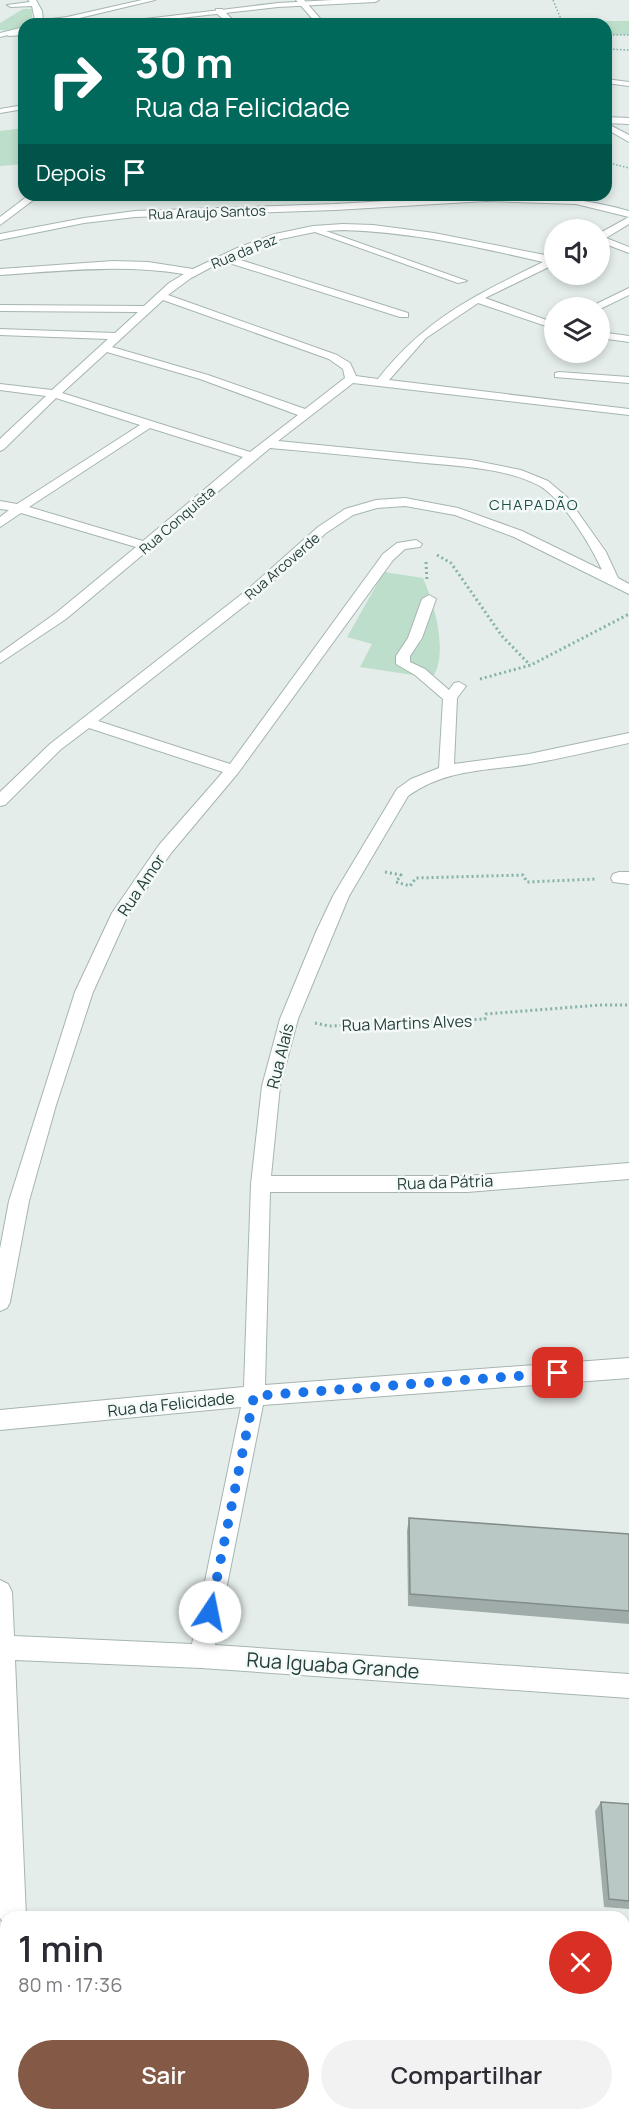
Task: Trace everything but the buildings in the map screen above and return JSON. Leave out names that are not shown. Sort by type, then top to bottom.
[{"type":"street","points":[[71,18],[151,0]]},
{"type":"street","points":[[159,18],[302,2],[375,0]]},
{"type":"street","points":[[4,14],[10,3],[34,2],[37,18]]},
{"type":"street","points":[[302,2],[316,18]]},
{"type":"street","points":[[219,11],[227,18]]},
{"type":"street","points":[[0,35],[18,32]]},
{"type":"street","points":[[612,82],[629,84]]},
{"type":"street","points":[[0,111],[18,108]]},
{"type":"street","points":[[612,122],[629,121]]},
{"type":"street","points":[[612,126],[629,139]]},
{"type":"street","points":[[0,222],[27,201]]},
{"type":"street","name":"Rua Araujo Santos","points":[[0,237],[83,220],[134,214],[201,210],[272,210],[407,201]]},
{"type":"street","name":"Rua Araujo Santos","points":[[578,201],[629,214]]},
{"type":"street","points":[[272,210],[361,248],[462,281]]},
{"type":"street","points":[[610,232],[629,220]]},
{"type":"street","name":"Rua da Paz","points":[[0,447],[161,296],[193,272],[278,236],[312,229],[343,228],[418,233],[544,259]]},
{"type":"street","points":[[610,242],[629,250]]},
{"type":"street","points":[[224,258],[404,315]]},
{"type":"street","points":[[0,272],[113,264],[148,265],[193,272]]},
{"type":"street","points":[[381,383],[407,350],[436,325],[490,291],[544,266]]},
{"type":"street","points":[[610,300],[629,291]]},
{"type":"street","points":[[161,296],[333,357],[348,366],[351,379],[629,412]]},
{"type":"street","points":[[477,299],[544,322]]},
{"type":"street","points":[[0,308],[147,309]]},
{"type":"street","points":[[0,332],[119,336]]},
{"type":"street","points":[[610,336],[629,339]]},
{"type":"street","points":[[106,348],[204,377],[304,413]]},
{"type":"street","points":[[558,375],[629,380]]},
{"type":"street","name":"Rua Conquista","points":[[0,659],[61,616],[304,413],[351,379]]},
{"type":"street","points":[[0,387],[54,394],[252,456]]},
{"type":"street","points":[[0,523],[19,508],[147,425]]},
{"type":"street","points":[[268,444],[471,465],[517,473],[544,484],[563,500],[600,552],[613,580]]},
{"type":"street","name":"Rua Arcoverde","points":[[0,801],[55,747],[252,593],[322,530],[349,512],[376,504],[405,502],[458,512],[519,534],[629,590]]},
{"type":"street","points":[[0,505],[19,508],[147,546]]},
{"type":"street","name":"Rua Amor","points":[[0,1302],[19,1201],[47,1105],[84,992],[118,916],[165,849],[233,770],[330,639],[387,557],[401,546],[422,547]]},
{"type":"street","points":[[429,599],[415,638],[403,656],[403,664],[420,672],[450,698]]},
{"type":"street","points":[[446,769],[450,698],[459,686]]},
{"type":"street","points":[[87,722],[233,770]]},
{"type":"street","name":"Rua Alaís","points":[[201,1656],[254,1396],[261,1184],[271,1086],[289,1019],[324,932],[402,793],[416,781],[446,769],[528,759],[629,738]]},
{"type":"street","name":"Rua da Pátria","points":[[261,1184],[467,1184],[629,1171]]},
{"type":"street","name":"Rua da Felicidade","points":[[0,1420],[254,1396],[629,1368]]},
{"type":"street","points":[[0,1592],[13,1911]]},
{"type":"street","name":"Rua Iguaba Grande","points":[[2,1647],[201,1656],[629,1686]]},
{"type":"path","points":[[553,0],[560,18]]},
{"type":"path","points":[[612,35],[629,35]]},
{"type":"path","points":[[612,49],[629,50]]},
{"type":"path","points":[[612,164],[629,168]]},
{"type":"path","points":[[422,547],[429,599]]},
{"type":"path","points":[[422,547],[451,563],[502,636],[531,665]]},
{"type":"path","points":[[459,686],[531,665],[629,614]]},
{"type":"path","points":[[359,867],[401,875],[396,882],[410,886],[416,878],[523,875],[527,882],[624,878]]},
{"type":"path","name":"Rua Martins Alves","points":[[289,1019],[329,1026],[485,1019],[486,1014],[600,1005],[629,1005]]},
{"type":"green space","points":[[23,9],[32,9],[32,18],[18,18],[18,28],[0,30],[0,23]]},
{"type":"green space","points":[[612,21],[629,21],[629,35],[612,35]]},
{"type":"green space","points":[[18,129],[18,164],[0,166],[0,131]]},
{"type":"green space","points":[[384,572],[423,578],[435,613],[440,640],[438,665],[434,675],[413,675],[360,667],[372,644],[347,637]]},
{"type":"district","name":"CHAPADÃO","points":[[534,504]]},
{"type":"route","points":[[210,1612],[254,1396],[558,1373]]}]
